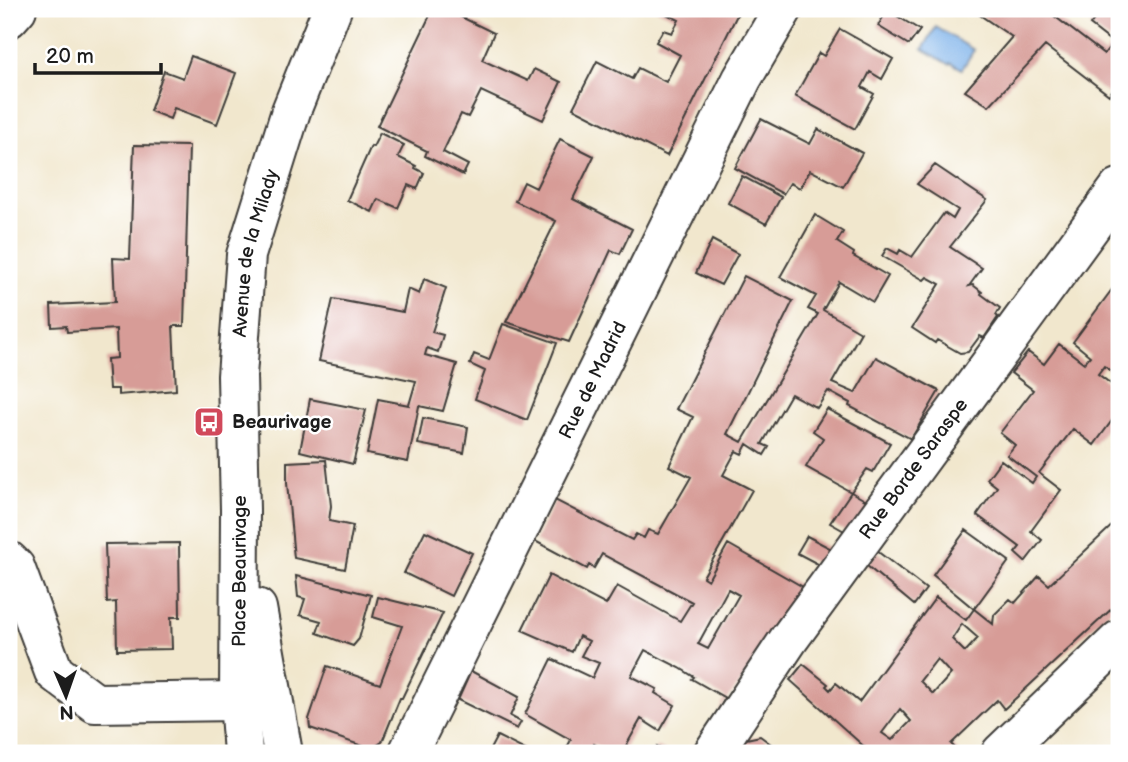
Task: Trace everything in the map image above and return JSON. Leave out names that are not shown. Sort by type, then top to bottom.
[{"type":"main road","points":[[9,18],[17,9]]},
{"type":"main road","name":"Avenue de la Milady","points":[[240,510],[237,376],[246,255],[291,111],[332,9]]},
{"type":"main road","name":"Rue de Madrid","points":[[408,753],[736,91],[783,9]]},
{"type":"main road","name":"Rue Borde Saraspe","points":[[713,753],[789,639],[1119,188]]},
{"type":"main road","name":"Place Beaurivage","points":[[240,510],[239,701],[243,753]]},
{"type":"main road","name":"Place Beaurivage","points":[[240,510],[283,753]]},
{"type":"main road","points":[[9,561],[15,567],[54,672],[95,703],[239,701]]},
{"type":"main road","points":[[1001,753],[1119,640]]},
{"type":"water","points":[[936,27],[974,50],[962,69],[923,49]]},
{"type":"building","points":[[433,9],[445,9],[494,33],[482,60],[528,81],[534,69],[561,82],[543,120],[481,91],[468,117],[461,114],[443,152],[468,165],[463,175],[425,156],[427,151],[377,126]]},
{"type":"building","points":[[656,9],[740,9],[667,156],[573,108],[597,61],[632,79],[638,68],[666,82],[680,55],[656,42],[663,30],[672,33],[679,20]]},
{"type":"building","points":[[971,9],[1045,9],[1104,54],[1113,43],[1090,25],[1100,11],[1097,9],[1119,9],[1119,85],[1117,83],[1109,95],[1045,46],[989,106],[965,91],[1012,37]]},
{"type":"building","points":[[887,10],[920,30],[909,45],[878,26]]},
{"type":"building","points":[[840,29],[893,59],[882,79],[870,72],[862,87],[874,94],[855,129],[795,96],[819,53],[824,56]]},
{"type":"building","points":[[191,56],[236,73],[217,124],[174,108],[170,119],[150,111],[164,71],[183,78]]},
{"type":"building","points":[[761,119],[810,144],[818,129],[862,153],[843,187],[810,170],[800,188],[790,183],[783,194],[735,168]]},
{"type":"building","points":[[380,133],[404,145],[398,157],[424,173],[417,189],[408,185],[398,208],[378,199],[372,212],[347,200],[371,146],[373,147]]},
{"type":"building","points":[[560,139],[594,156],[573,199],[632,229],[620,254],[611,250],[569,342],[506,322],[556,221],[515,201],[524,182],[536,188]]},
{"type":"building","points":[[134,145],[189,146],[184,326],[173,326],[176,390],[118,395],[118,389],[109,389],[107,359],[117,358],[116,329],[67,332],[66,326],[52,327],[51,305],[115,302],[113,258],[130,259]]},
{"type":"building","points":[[935,165],[987,200],[950,247],[982,268],[969,286],[973,285],[1000,308],[996,315],[998,317],[984,338],[980,336],[968,352],[960,353],[937,340],[935,343],[912,328],[940,284],[927,277],[924,280],[882,256],[887,248],[898,254],[900,250],[912,257],[944,213],[953,219],[958,210],[917,184]]},
{"type":"building","points":[[742,176],[781,197],[766,224],[728,203]]},
{"type":"building","points":[[815,215],[843,232],[837,242],[854,253],[853,256],[888,276],[873,302],[839,282],[823,310],[861,332],[832,383],[855,393],[876,357],[939,391],[911,439],[849,406],[850,403],[828,391],[817,408],[791,394],[762,444],[769,447],[764,455],[747,444],[742,454],[736,451],[723,475],[752,490],[703,577],[708,580],[728,544],[810,591],[718,712],[725,698],[692,679],[694,677],[680,668],[645,650],[631,676],[657,689],[655,693],[675,705],[660,731],[641,719],[622,753],[603,753],[605,750],[594,744],[589,753],[564,753],[571,740],[525,714],[552,659],[592,678],[599,663],[581,656],[589,641],[579,636],[572,652],[522,630],[549,575],[606,605],[617,586],[680,621],[692,602],[602,554],[594,568],[589,565],[587,569],[535,541],[555,500],[632,540],[636,534],[644,538],[648,530],[658,534],[691,477],[669,466],[693,417],[676,409],[744,276],[793,301],[727,434],[742,442],[818,314],[808,309],[816,296],[780,277]],"holes":[[[728,589],[739,595],[708,649],[698,644]]]},
{"type":"building","points":[[712,240],[738,254],[721,285],[696,273]]},
{"type":"building","points":[[424,279],[446,288],[432,332],[443,335],[438,352],[427,348],[425,355],[457,364],[443,411],[419,406],[408,462],[367,454],[378,399],[409,405],[416,381],[319,361],[333,299],[403,312],[408,289],[419,294]]},
{"type":"building","points":[[1119,280],[1119,372],[1117,375],[1104,366],[1098,374],[1119,390],[1119,411],[1094,445],[1073,429],[1039,473],[1061,490],[1031,531],[1042,540],[1025,562],[1015,553],[1020,547],[977,515],[997,487],[987,479],[1001,460],[1032,483],[1036,477],[1007,455],[1015,445],[1000,433],[1033,390],[1011,373],[1028,352],[1044,364],[1059,344],[1084,363],[1090,356],[1073,342]]},
{"type":"building","points":[[503,324],[557,343],[527,420],[475,399],[485,371],[470,364],[474,354],[489,360]]},
{"type":"building","points":[[310,399],[366,410],[353,464],[300,451]]},
{"type":"building","points":[[827,409],[890,443],[873,472],[867,469],[851,492],[806,467],[823,438],[813,431]]},
{"type":"building","points":[[423,418],[468,427],[464,453],[418,444]]},
{"type":"building","points":[[326,460],[331,506],[329,521],[353,526],[345,569],[294,558],[287,462]]},
{"type":"building","points":[[851,492],[877,507],[855,537],[830,523]]},
{"type":"building","points":[[1119,519],[1119,602],[1004,709],[997,700],[951,744],[959,752],[957,753],[867,753],[869,751],[790,680],[803,664],[828,684],[826,686],[830,690],[836,683],[859,702],[936,597],[966,620],[974,609],[993,624],[994,615],[1010,599],[1015,603],[1039,576],[1049,585]],"holes":[[[962,624],[978,638],[965,652],[952,639]],[[937,659],[951,674],[933,694],[920,681]],[[900,709],[911,721],[892,740],[882,733]]]},
{"type":"building","points":[[966,530],[1009,561],[974,609],[933,575]]},
{"type":"building","points":[[425,531],[472,553],[451,596],[404,573]]},
{"type":"building","points":[[807,536],[843,555],[831,571],[797,553]]},
{"type":"building","points":[[179,543],[180,617],[171,617],[172,649],[117,650],[116,602],[107,603],[105,544]]},
{"type":"building","points":[[877,551],[926,589],[914,605],[866,565]]},
{"type":"building","points":[[296,576],[371,595],[359,639],[353,646],[317,633],[321,621],[300,615],[305,599],[298,597]]},
{"type":"building","points":[[378,597],[443,613],[400,698],[382,742],[371,749],[310,728],[309,719],[327,666],[380,684],[402,626],[373,617]]},
{"type":"building","points":[[471,671],[519,697],[510,716],[521,722],[517,729],[458,700]]},
{"type":"building","points":[[497,736],[531,753],[488,753]]},
{"type":"building","points":[[760,736],[783,753],[733,753],[742,740]]},
{"type":"building","points":[[657,746],[669,753],[653,753]]},
{"type":"place","name":"Beaurivage","points":[[209,422]]}]
